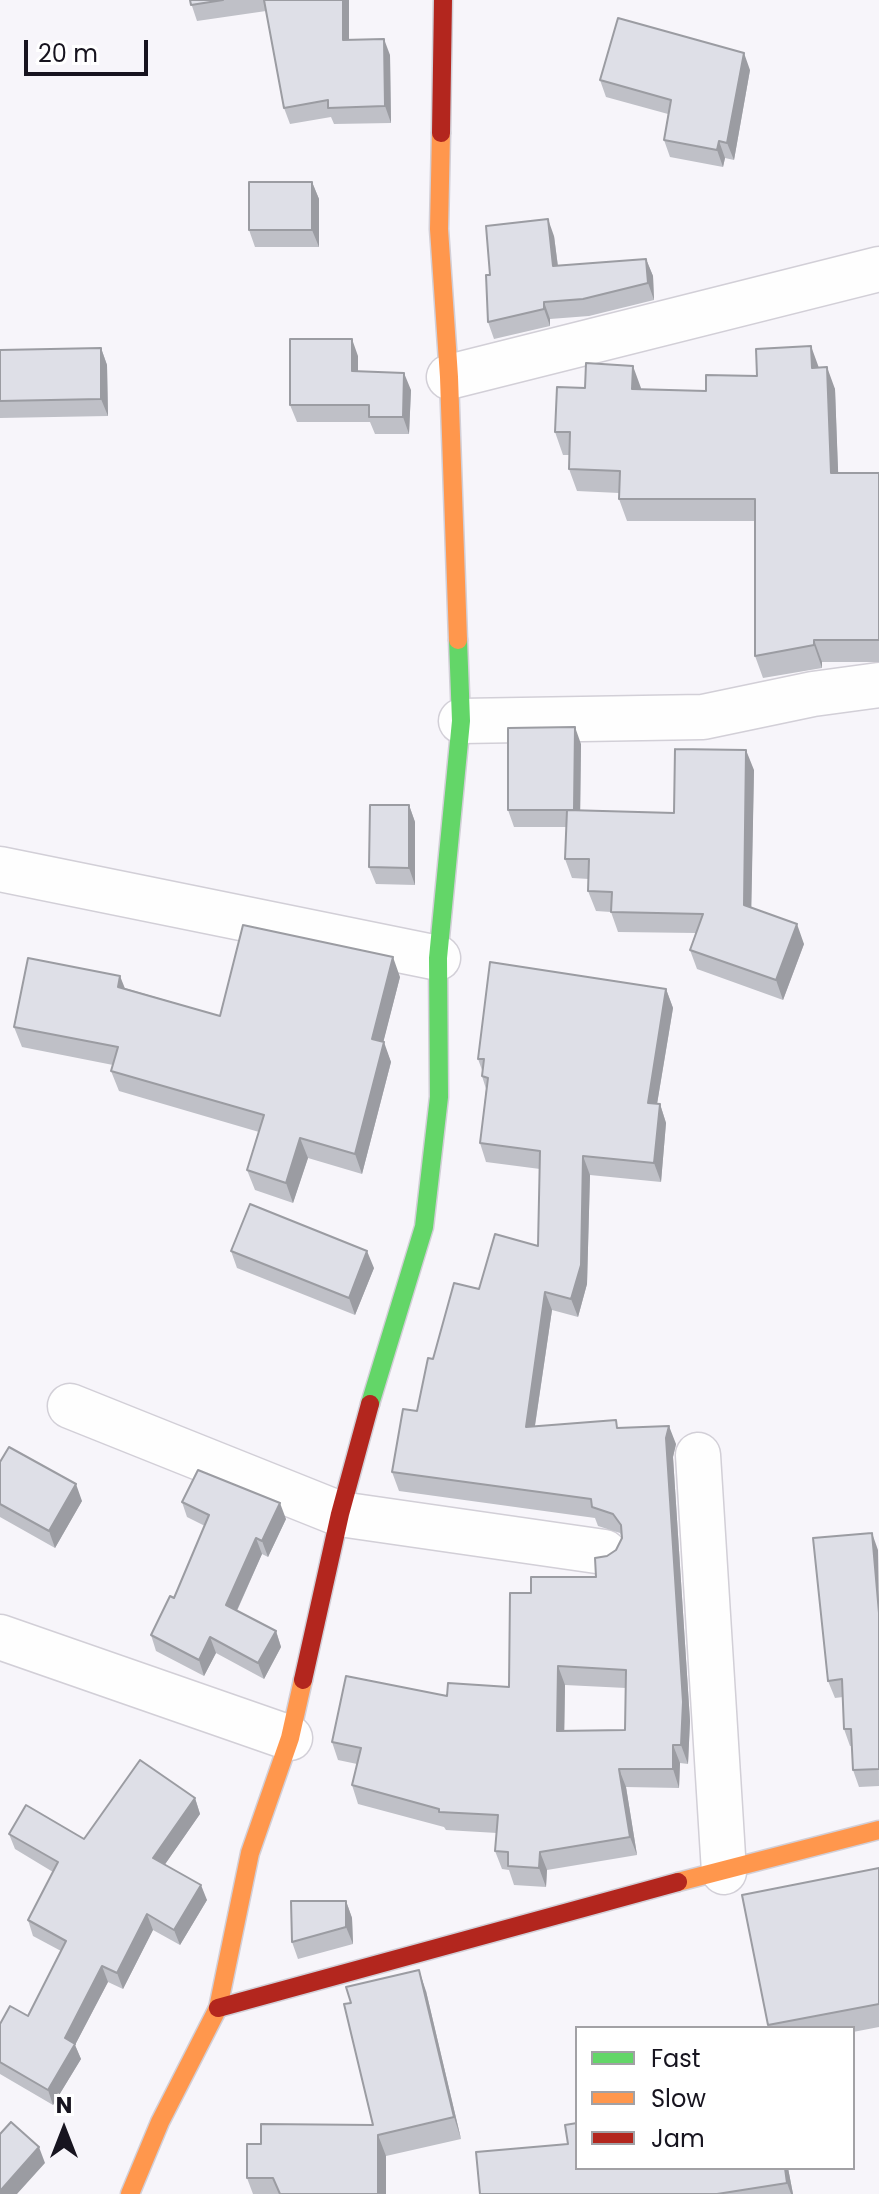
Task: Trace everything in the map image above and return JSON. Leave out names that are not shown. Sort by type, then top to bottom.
[{"type":"street","points":[[130,2194],[160,2122],[218,2008],[250,1853],[290,1738],[340,1514],[385,1350],[424,1227],[439,1097],[438,958],[461,721],[449,377],[439,229],[443,0]]},
{"type":"street","points":[[449,377],[879,269]]},
{"type":"street","points":[[461,721],[703,717],[813,694],[879,685]]},
{"type":"street","points":[[0,869],[438,958]]},
{"type":"street","points":[[70,1406],[340,1514],[604,1552]]},
{"type":"street","points":[[698,1455],[724,1872]]},
{"type":"street","points":[[0,1637],[290,1738]]},
{"type":"street","points":[[218,2008],[541,1917],[879,1830]]},
{"type":"building","points":[[190,0],[223,0],[191,5]]},
{"type":"building","points":[[264,0],[343,0],[343,40],[384,39],[385,106],[328,108],[328,100],[284,108]]},
{"type":"building","points":[[618,18],[744,53],[727,143],[719,141],[717,150],[664,140],[671,100],[600,80]]},
{"type":"building","points":[[249,182],[312,182],[312,230],[249,230]]},
{"type":"building","points":[[548,219],[553,266],[646,259],[648,283],[583,299],[544,302],[544,309],[488,322],[486,275],[490,275],[486,226]]},
{"type":"building","points":[[290,339],[352,339],[352,371],[404,373],[403,417],[369,417],[369,405],[290,405]]},
{"type":"building","points":[[811,346],[812,368],[827,367],[831,473],[879,473],[879,640],[814,640],[814,645],[755,656],[755,499],[619,499],[620,471],[569,469],[570,432],[555,432],[557,387],[585,388],[586,363],[633,366],[632,389],[706,391],[706,375],[757,376],[756,349]]},
{"type":"building","points":[[101,348],[101,399],[0,401],[0,350]]},
{"type":"building","points":[[575,727],[574,810],[508,810],[508,728]]},
{"type":"building","points":[[675,749],[746,750],[744,905],[797,924],[776,980],[690,950],[703,914],[611,912],[612,892],[588,891],[589,859],[565,859],[567,810],[674,813]]},
{"type":"building","points":[[370,805],[409,805],[409,868],[369,867]]},
{"type":"building","points":[[243,925],[393,957],[372,1039],[384,1042],[355,1154],[300,1138],[286,1183],[247,1170],[264,1115],[111,1071],[118,1047],[14,1027],[28,958],[120,976],[118,987],[220,1016]]},
{"type":"building","points":[[490,962],[666,989],[648,1103],[660,1104],[654,1163],[583,1156],[581,1265],[571,1299],[545,1292],[526,1427],[616,1420],[617,1428],[669,1426],[666,1438],[683,1702],[681,1745],[673,1745],[673,1769],[619,1769],[630,1837],[540,1852],[539,1868],[508,1866],[508,1852],[495,1851],[498,1815],[439,1812],[439,1809],[352,1785],[361,1748],[332,1742],[346,1676],[447,1696],[448,1683],[509,1687],[510,1593],[531,1593],[531,1577],[596,1577],[595,1558],[607,1556],[616,1550],[622,1538],[621,1525],[613,1514],[592,1507],[591,1499],[392,1472],[403,1409],[417,1411],[428,1358],[433,1359],[454,1283],[479,1289],[495,1234],[538,1246],[540,1151],[480,1143],[488,1078],[482,1076],[484,1059],[478,1059]],"holes":[[[558,1666],[626,1670],[625,1730],[557,1731]]]},
{"type":"building","points":[[250,1204],[367,1251],[349,1298],[231,1251]]},
{"type":"building","points":[[9,1447],[76,1484],[49,1531],[0,1504],[0,1462]]},
{"type":"building","points":[[198,1470],[280,1503],[262,1541],[256,1538],[226,1605],[276,1631],[258,1663],[210,1637],[199,1660],[151,1635],[170,1596],[174,1598],[209,1515],[182,1502]]},
{"type":"building","points":[[872,1533],[879,1613],[879,1769],[853,1770],[851,1729],[844,1729],[842,1679],[828,1681],[813,1538]]},
{"type":"building","points":[[140,1760],[195,1798],[153,1858],[201,1885],[174,1930],[147,1914],[117,1973],[102,1966],[65,2038],[75,2044],[48,2090],[0,2062],[0,2024],[10,2006],[28,2016],[66,1941],[28,1920],[58,1862],[9,1834],[26,1805],[84,1839]]},
{"type":"building","points":[[879,1868],[879,2004],[768,2025],[742,1895]]},
{"type":"building","points":[[291,1901],[346,1901],[346,1927],[292,1942]]},
{"type":"building","points":[[419,1970],[454,2117],[378,2135],[378,2194],[280,2194],[273,2178],[247,2178],[247,2144],[261,2144],[261,2124],[373,2125],[344,2004],[351,2003],[346,1987]]},
{"type":"building","points":[[11,2122],[39,2147],[0,2191],[0,2134]]},
{"type":"building","points":[[575,2123],[575,2170],[785,2170],[787,2183],[717,2194],[480,2194],[476,2152],[568,2144],[565,2125]]},
{"type":"traffic: fast","points":[[370,1404],[424,1227],[439,1097],[438,958],[461,721],[458,640]]},
{"type":"traffic: slow","points":[[441,133],[439,229],[449,377],[458,640]]},
{"type":"traffic: slow","points":[[130,2194],[160,2122],[218,2008],[250,1853],[290,1738],[303,1680]]},
{"type":"traffic: slow","points":[[678,1882],[879,1830]]},
{"type":"traffic: jam","points":[[441,133],[443,0]]},
{"type":"traffic: jam","points":[[303,1680],[340,1514],[370,1404]]},
{"type":"traffic: jam","points":[[218,2008],[678,1882]]}]
